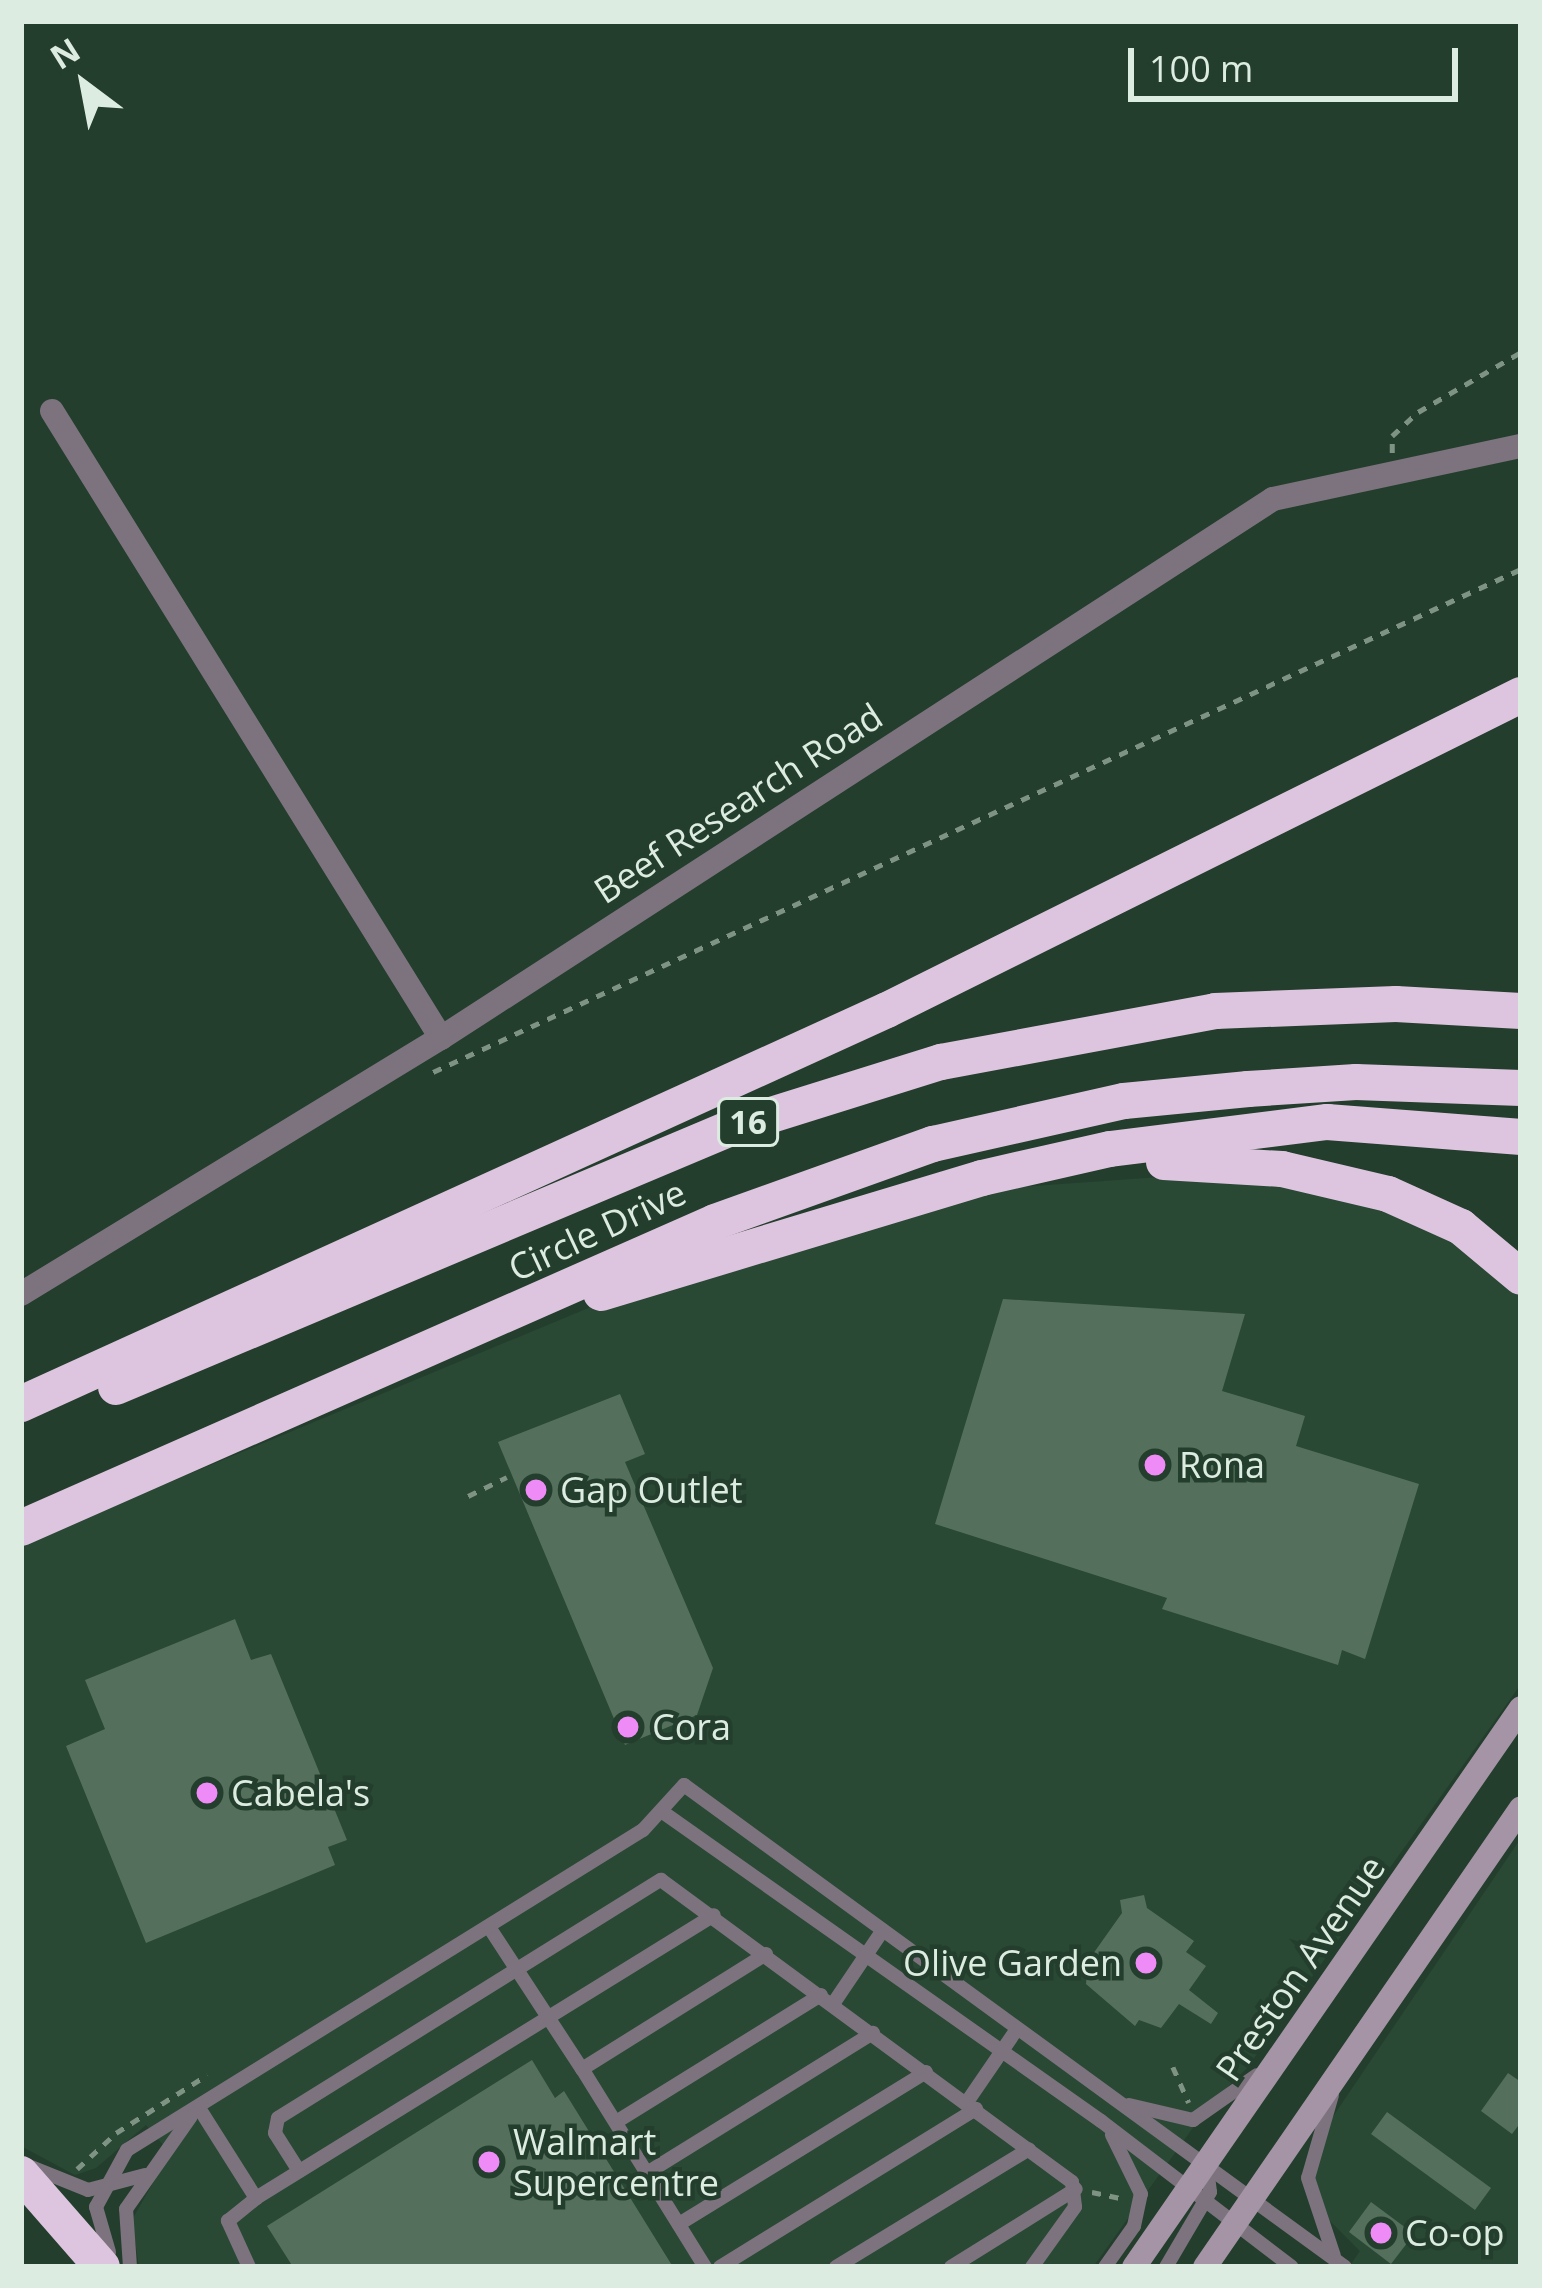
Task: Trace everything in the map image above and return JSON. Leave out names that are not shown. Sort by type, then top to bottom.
[{"type":"highway","points":[[1136,892],[1521,695]]},
{"type":"highway","points":[[21,1404],[1136,892],[1521,723]]},
{"type":"highway","name":"Circle Drive","points":[[21,1427],[733,1127],[941,1062],[1215,1011],[1396,1004],[1521,1011]]},
{"type":"highway","name":"Circle Drive","points":[[21,1528],[851,1169],[1001,1127],[1124,1101],[1356,1082],[1521,1088]]},
{"type":"highway","points":[[556,1296],[602,1293],[982,1178],[1110,1149],[1327,1122],[1521,1137]]},
{"type":"highway","points":[[982,1178],[1173,1162],[1320,1176],[1441,1215],[1521,1277]]},
{"type":"highway","points":[[21,2174],[102,2267]]},
{"type":"main road","name":"Preston Avenue","points":[[1134,2267],[1197,2197],[1207,2166],[1521,1708]]},
{"type":"main road","points":[[1205,2267],[1519,1814]]},
{"type":"street","points":[[52,411],[441,1038]]},
{"type":"street","name":"Beef Research Road","points":[[21,1294],[441,1038],[1273,500],[1392,470],[1521,446]]},
{"type":"lane","points":[[117,2267],[95,2218],[103,2189],[127,2150],[664,1813],[684,1785],[1341,2264]]},
{"type":"lane","points":[[664,1813],[1101,2121],[1292,2267]]},
{"type":"lane","points":[[299,2171],[274,2122],[661,1880],[926,2072],[1076,2189]]},
{"type":"lane","points":[[249,2267],[228,2222],[256,2198],[714,1915]]},
{"type":"lane","points":[[489,1927],[705,2267]]},
{"type":"lane","points":[[616,2122],[827,1999],[883,1930]]},
{"type":"lane","points":[[582,2069],[766,1954]]},
{"type":"lane","points":[[720,2267],[971,2106],[1017,2029]]},
{"type":"lane","points":[[647,2174],[873,2033]]},
{"type":"lane","points":[[1123,2104],[1193,2120],[1285,2054]]},
{"type":"lane","points":[[679,2224],[926,2072]]},
{"type":"lane","points":[[1335,2083],[1308,2178],[1341,2264]]},
{"type":"lane","points":[[130,2267],[122,2225],[147,2174],[196,2110]]},
{"type":"lane","points":[[196,2110],[256,2198]]},
{"type":"lane","points":[[1101,2121],[1142,2189],[1134,2226],[1105,2267]]},
{"type":"lane","points":[[836,2267],[1029,2149]]},
{"type":"lane","points":[[21,2162],[74,2187],[103,2189],[147,2174]]},
{"type":"lane","points":[[951,2267],[1076,2189]]},
{"type":"lane","points":[[1032,2267],[1075,2206],[1076,2189]]},
{"type":"lane","points":[[1166,2267],[1197,2197]]},
{"type":"path","points":[[1392,470],[1392,436],[1521,352]]},
{"type":"path","points":[[477,1052],[1521,568]]},
{"type":"path","points":[[468,1496],[507,1478]]},
{"type":"path","points":[[1173,2067],[1189,2103]]},
{"type":"path","points":[[1076,2189],[1110,2200],[1132,2196]]},
{"type":"shaded area","points":[[1217,1173],[1413,1211],[1521,1288],[1521,1684],[1247,2068],[1210,2104],[1093,2267],[139,2267],[132,2220],[170,2153],[146,2125],[96,2168],[75,2175],[21,2146],[21,1544],[610,1299],[992,1189]]},
{"type":"shaded area","points":[[1521,1838],[1521,2267],[1349,2267],[1360,2251],[1324,2215],[1313,2180],[1326,2127]]},
{"type":"building","name":"Rona","points":[[1003,1299],[1245,1314],[1222,1391],[1305,1416],[1296,1446],[1419,1484],[1365,1659],[1342,1650],[1338,1665],[1162,1609],[1167,1598],[935,1524]]},
{"type":"building","points":[[620,1394],[645,1454],[625,1462],[713,1668],[697,1715],[625,1745],[498,1442]]},
{"type":"building","name":"Cabela's","points":[[235,1619],[251,1660],[271,1654],[347,1840],[328,1847],[335,1865],[146,1943],[66,1746],[105,1729],[85,1680]]},
{"type":"building","name":"Olive Garden","points":[[1144,1895],[1147,1908],[1194,1941],[1186,1952],[1206,1966],[1189,1990],[1218,2013],[1211,2024],[1179,2004],[1161,2028],[1139,2020],[1135,2026],[1086,1984],[1088,1961],[1122,1913],[1120,1900]]},
{"type":"building","name":"Walmart Supercentre","points":[[532,2060],[555,2098],[564,2091],[673,2267],[293,2267],[267,2226]]},
{"type":"building","points":[[1508,2073],[1521,2082],[1521,2122],[1512,2134],[1481,2111]]},
{"type":"building","points":[[1387,2112],[1491,2188],[1475,2210],[1371,2134]]},
{"type":"building","name":"Co-op","points":[[1371,2202],[1414,2234],[1391,2264],[1349,2232]]},
{"type":"place","name":"Rona","points":[[1155,1465]]},
{"type":"place","name":"Gap Outlet","points":[[536,1490]]},
{"type":"place","name":"Cora","points":[[628,1727]]},
{"type":"place","name":"Cabela's","points":[[207,1793]]},
{"type":"place","name":"Olive Garden","points":[[1146,1963]]},
{"type":"place","name":"Walmart Supercentre","points":[[489,2162]]},
{"type":"place","name":"Co-op","points":[[1381,2233]]}]
